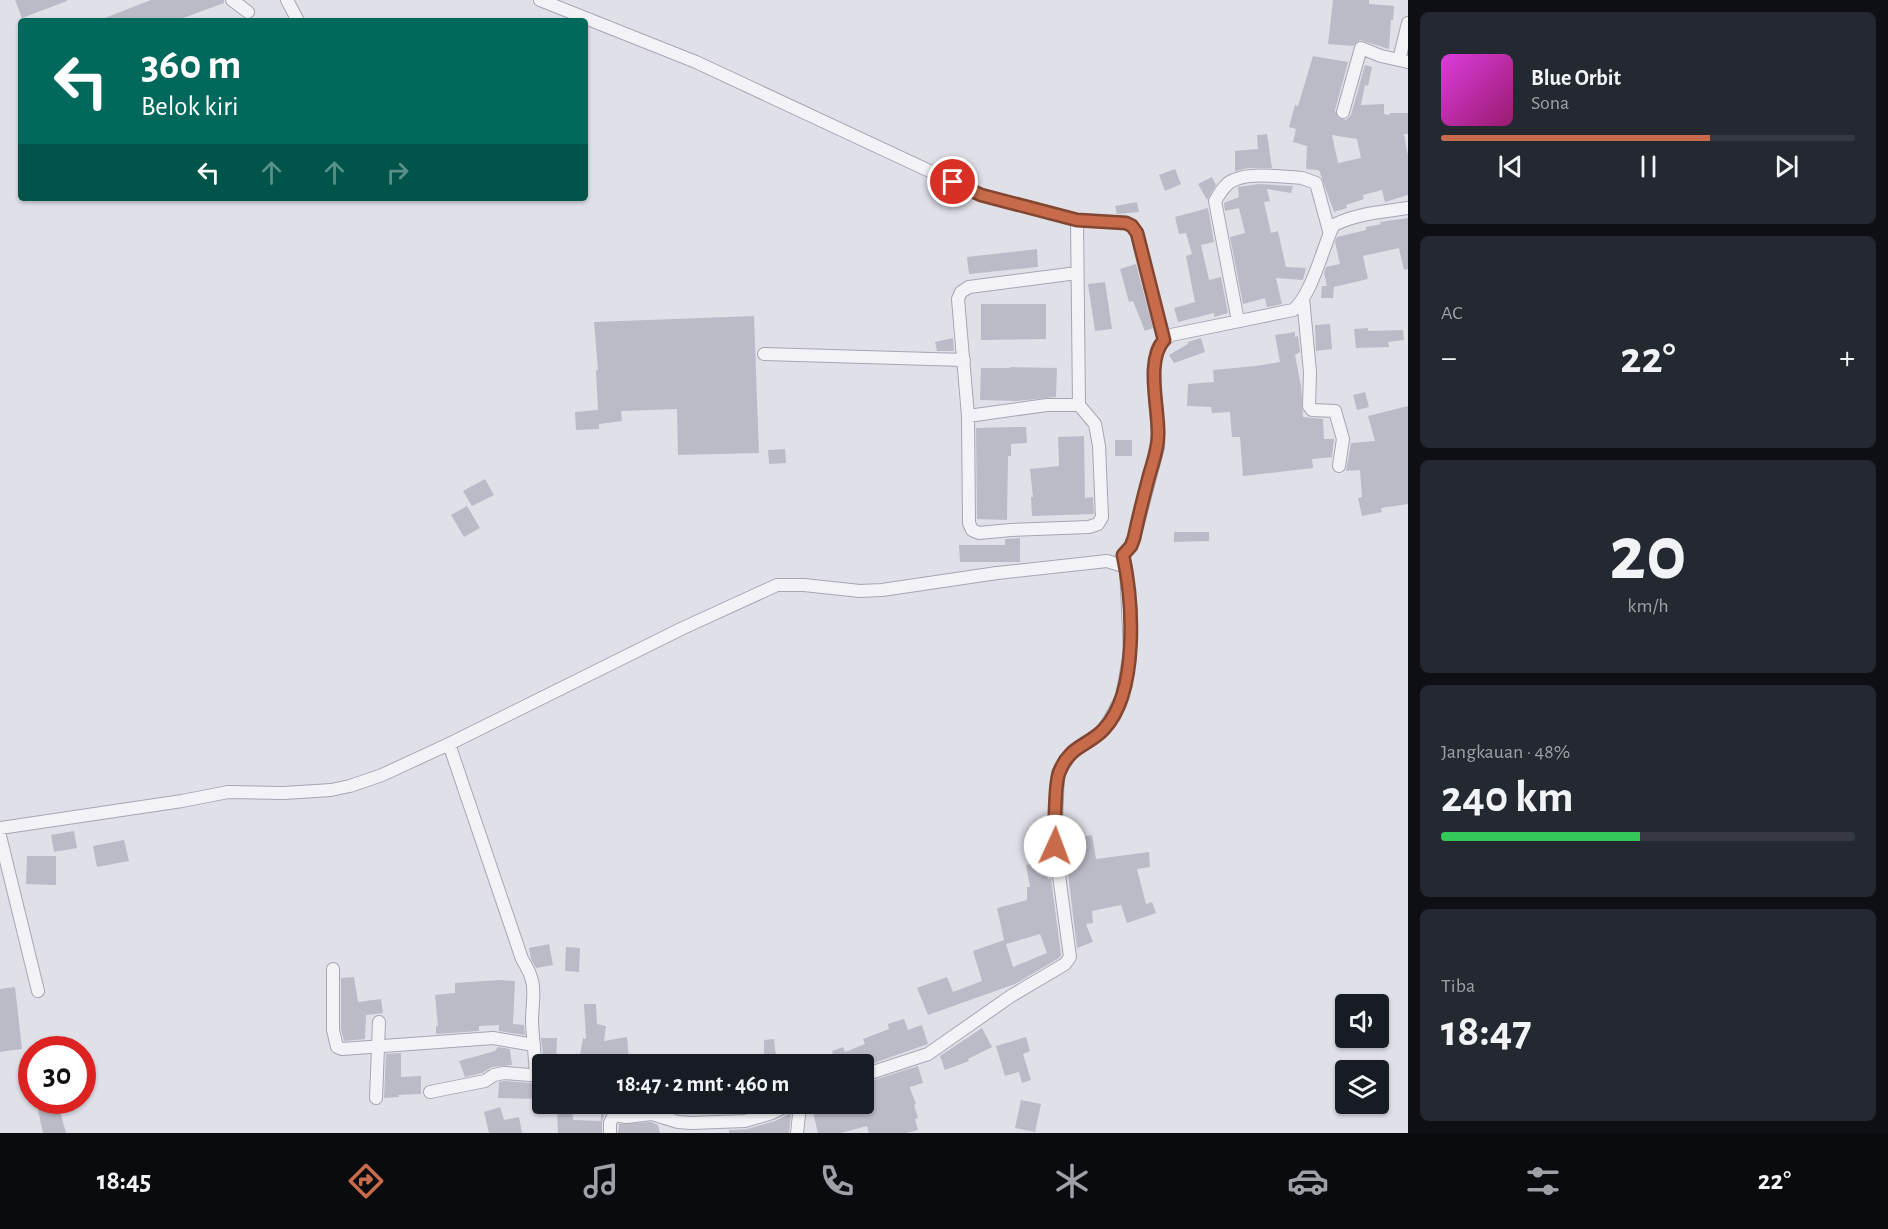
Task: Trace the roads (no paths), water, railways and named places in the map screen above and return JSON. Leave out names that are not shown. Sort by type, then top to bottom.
[{"type":"street","points":[[232,0],[248,12]]},
{"type":"street","points":[[287,0],[296,18]]},
{"type":"street","points":[[540,0],[585,18]]},
{"type":"street","points":[[588,19],[696,62],[981,195],[1077,220],[1126,223],[1132,226],[1137,233],[1164,340]]},
{"type":"street","points":[[1342,112],[1361,48],[1404,61],[1408,23]]},
{"type":"street","points":[[874,1072],[928,1054],[1011,996],[1065,964],[1070,957],[1055,846],[1058,774],[1073,751],[1104,730],[1122,697],[1130,652],[1126,567],[1123,555],[1131,546],[1134,538],[1158,447],[1154,364],[1158,346],[1171,335],[1293,310],[1304,298],[1313,282],[1326,247],[1329,231],[1316,183],[1311,180],[1244,177],[1233,180],[1225,186],[1215,201],[1238,321]]},
{"type":"street","points":[[1329,231],[1334,225],[1369,213],[1408,208]]},
{"type":"street","points":[[1077,220],[1079,405],[1095,424],[1099,446],[1102,517],[1098,524],[1089,527],[979,533],[972,530],[969,523],[968,416],[958,299],[961,292],[969,287],[1077,273]]},
{"type":"street","points":[[1304,298],[1310,372],[1309,406],[1312,410],[1335,411],[1343,439],[1339,466]]},
{"type":"street","points":[[764,354],[964,360]]},
{"type":"street","points":[[968,416],[1047,405],[1079,405]]},
{"type":"street","points":[[0,828],[170,803],[228,792],[284,793],[331,790],[350,786],[382,775],[449,744],[682,628],[777,585],[804,585],[860,591],[882,590],[997,573],[1107,561],[1126,567]]},
{"type":"street","points":[[449,744],[522,959],[530,971],[533,982],[536,1054]]},
{"type":"street","points":[[0,836],[38,991]]},
{"type":"street","points":[[333,969],[333,1030],[337,1047],[342,1049],[492,1038],[534,1045]]},
{"type":"street","points":[[376,1098],[379,1022]]},
{"type":"street","points":[[430,1092],[485,1081],[494,1075],[504,1073],[532,1075]]},
{"type":"street","points":[[610,1133],[613,1114]]},
{"type":"street","points":[[621,1114],[626,1117],[652,1114],[678,1122],[691,1123],[745,1121],[769,1114]]},
{"type":"street","points":[[797,1133],[799,1114]]}]
